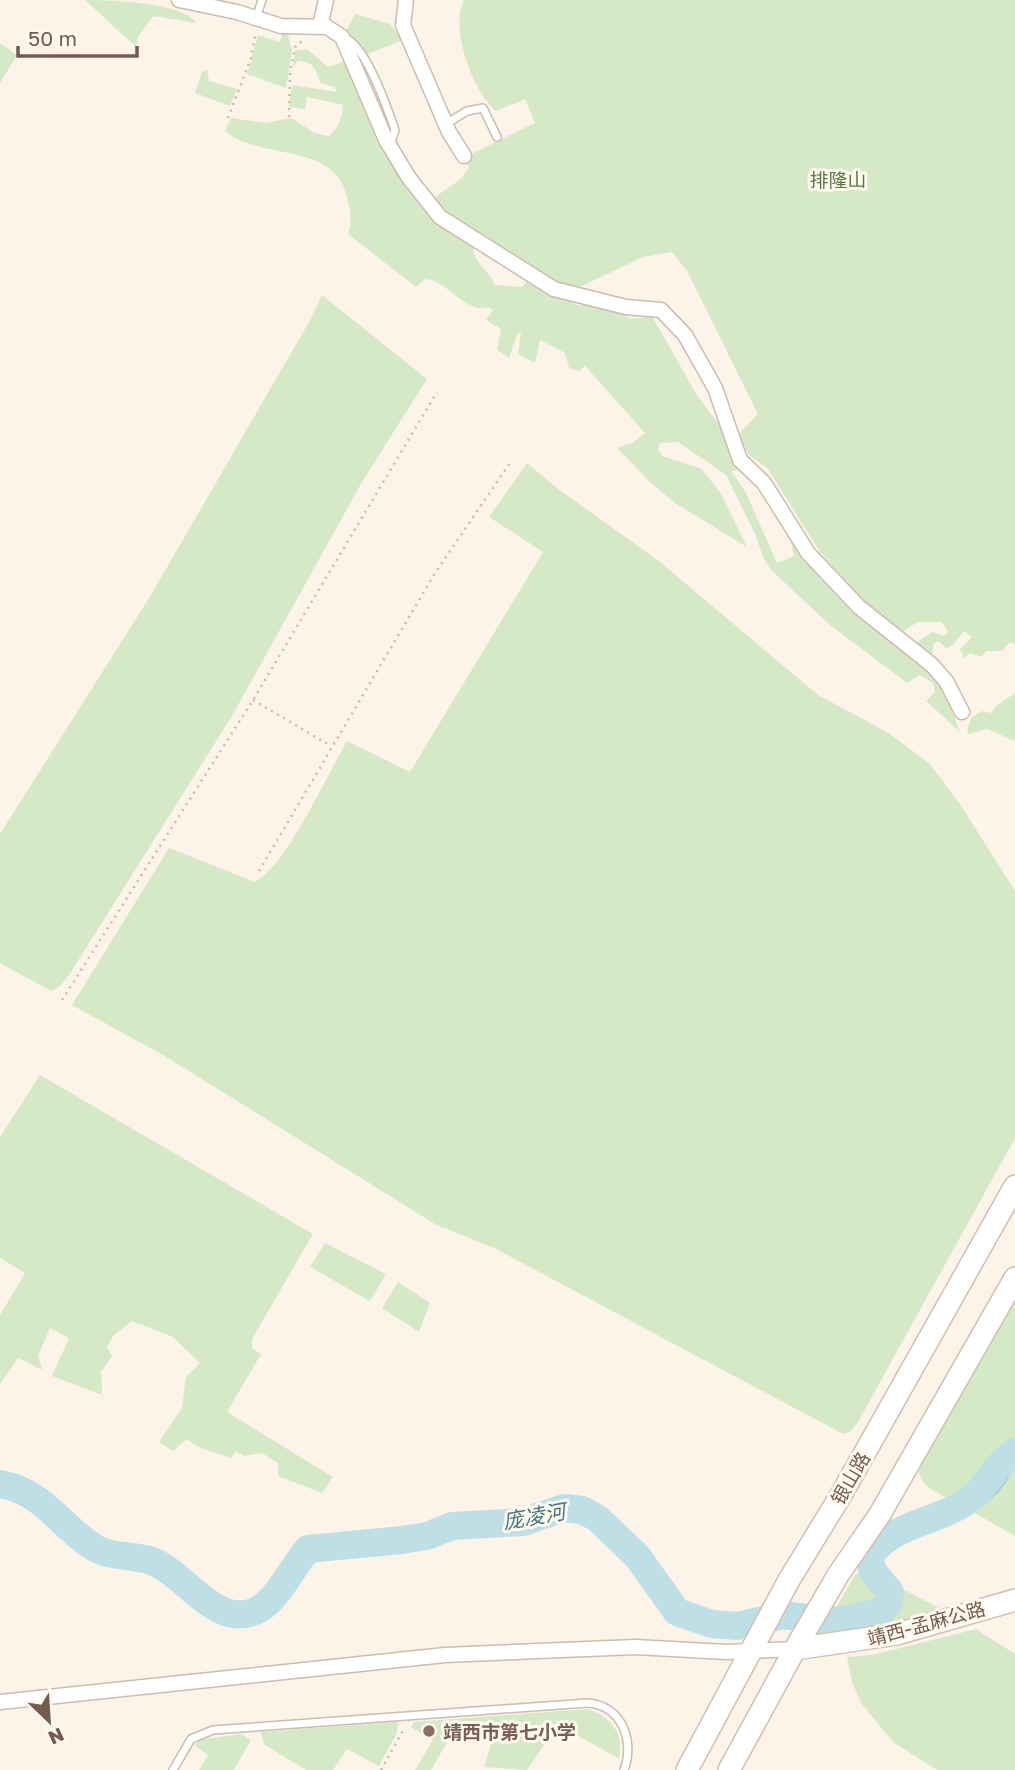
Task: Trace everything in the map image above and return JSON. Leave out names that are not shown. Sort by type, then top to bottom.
[{"type":"main road","name":"银山路","points":[[687,1770],[789,1580],[841,1495],[1015,1186]]},
{"type":"main road","points":[[729,1770],[799,1640],[838,1575],[880,1514],[1015,1278]]},
{"type":"main road","name":"靖西-孟麻公路","points":[[799,1640],[897,1634],[1015,1600]]},
{"type":"street","points":[[179,0],[239,6],[256,18],[281,26],[334,29],[342,37],[389,146],[408,178],[440,217],[554,289],[626,307],[661,310],[673,321],[715,387],[740,460],[764,483],[808,553],[859,607],[932,665],[946,681],[962,712]]},
{"type":"street","points":[[315,26],[326,0]]},
{"type":"street","points":[[406,0],[403,25],[446,124],[464,156]]},
{"type":"street","points":[[0,1702],[445,1656],[635,1647],[752,1652],[799,1640]]},
{"type":"lane","points":[[256,18],[262,0]]},
{"type":"lane","points":[[446,124],[467,111],[483,108],[496,137]]},
{"type":"lane","points":[[173,1770],[191,1740],[213,1730],[596,1704],[614,1715],[626,1731],[629,1754],[624,1770]]},
{"type":"path","points":[[228,118],[251,58],[256,18]]},
{"type":"path","points":[[289,117],[294,51],[315,26]]},
{"type":"path","points":[[62,1000],[253,700],[437,393]]},
{"type":"path","points":[[259,871],[435,573],[512,460]]},
{"type":"path","points":[[253,700],[331,746]]},
{"type":"path","points":[[381,1770],[403,1731],[407,1717]]},
{"type":"green space","points":[[85,0],[161,6],[189,16],[197,23],[153,16],[138,37],[136,47]]},
{"type":"green space","name":"排隆山","points":[[464,0],[1015,0],[1015,645],[1010,642],[1002,651],[987,651],[981,657],[970,653],[964,658],[960,649],[972,637],[964,631],[953,645],[946,648],[938,641],[934,643],[931,660],[916,648],[916,643],[932,632],[944,636],[948,632],[942,622],[918,622],[900,633],[855,595],[818,549],[768,469],[749,455],[737,436],[758,414],[687,271],[672,252],[643,257],[582,286],[561,286],[447,216],[432,199],[461,179],[469,168],[466,161],[473,153],[535,123],[525,99],[496,111],[479,90],[461,42],[460,12]]},
{"type":"green space","points":[[355,14],[390,24],[403,40],[366,55],[346,31]]},
{"type":"green space","points":[[283,32],[287,32],[292,50],[286,88],[247,74],[258,35],[280,42]]},
{"type":"green space","points":[[0,43],[17,55],[0,83]]},
{"type":"green space","points":[[295,50],[308,50],[328,67],[345,61],[411,194],[432,218],[477,246],[473,249],[475,255],[495,285],[522,287],[528,279],[577,305],[602,306],[632,319],[652,316],[695,392],[725,433],[739,468],[732,472],[746,493],[777,563],[794,556],[787,526],[939,678],[960,732],[926,701],[935,692],[933,683],[920,675],[907,683],[830,625],[771,570],[726,475],[678,442],[660,443],[658,449],[662,456],[702,469],[721,494],[747,547],[675,503],[617,448],[632,443],[645,433],[585,366],[579,371],[569,368],[565,353],[540,340],[535,363],[518,354],[521,332],[517,334],[509,358],[497,350],[501,329],[486,320],[493,310],[489,307],[472,306],[433,281],[425,279],[416,287],[348,234],[351,220],[347,197],[339,179],[327,167],[312,159],[240,140],[225,131],[231,118],[266,123],[291,118],[315,133],[329,136],[332,133],[339,122],[343,105],[307,97],[305,109],[289,107],[292,85],[337,92],[334,87],[321,83],[314,67],[308,63],[298,61],[293,67]]},
{"type":"green space","points":[[207,69],[209,81],[237,89],[230,106],[195,93],[202,72]]},
{"type":"green space","points":[[322,295],[427,379],[362,482],[232,716],[69,975],[59,987],[51,991],[0,963],[0,834],[151,595]]},
{"type":"green space","points":[[527,463],[557,488],[660,562],[818,695],[887,732],[929,763],[960,804],[1015,891],[1015,1138],[858,1422],[851,1431],[843,1434],[496,1249],[435,1224],[163,1055],[72,1005],[169,848],[255,882],[280,858],[293,839],[347,741],[410,772],[543,552],[489,517]]},
{"type":"green space","points":[[1015,693],[1015,741],[987,729],[969,734],[967,730],[972,717],[982,711],[991,713],[996,706]]},
{"type":"green space","points":[[40,1075],[313,1234],[252,1339],[252,1348],[261,1354],[227,1412],[333,1477],[322,1493],[278,1476],[278,1463],[262,1453],[244,1456],[236,1451],[231,1458],[203,1449],[186,1439],[173,1451],[159,1442],[182,1408],[186,1377],[200,1363],[173,1337],[132,1321],[113,1336],[107,1347],[112,1356],[101,1372],[102,1395],[52,1376],[69,1338],[50,1328],[38,1356],[42,1370],[18,1358],[0,1384],[0,1315],[25,1273],[0,1258],[0,1137]]},
{"type":"green space","points":[[325,1243],[386,1274],[370,1301],[310,1267]]},
{"type":"green space","points":[[398,1282],[430,1303],[419,1332],[382,1308]]},
{"type":"green space","points":[[1015,1300],[1015,1443],[999,1452],[970,1486],[951,1500],[925,1484],[919,1474],[919,1467]]},
{"type":"green space","points":[[1015,1465],[1015,1536],[971,1511],[1004,1487]]},
{"type":"green space","points":[[860,1572],[869,1573],[885,1592],[882,1600],[864,1612],[831,1616],[855,1575]]},
{"type":"green space","points":[[884,1579],[943,1610],[882,1626],[826,1635],[823,1633],[825,1624],[875,1618],[891,1587]]},
{"type":"green space","points":[[976,1629],[1015,1654],[1015,1770],[937,1770],[893,1742],[861,1703],[852,1682],[847,1657],[872,1655]]},
{"type":"green space","points":[[587,1709],[603,1716],[614,1727],[620,1742],[619,1759],[558,1724],[527,1770],[484,1767],[491,1745],[457,1725],[431,1770],[415,1770],[433,1740],[411,1727],[414,1722]]},
{"type":"green space","points":[[398,1722],[397,1733],[379,1766],[347,1749],[333,1770],[306,1770],[265,1745],[260,1732]]},
{"type":"green space","points":[[241,1734],[251,1740],[234,1770],[199,1770],[208,1755],[195,1746],[199,1740]]},
{"type":"water","points":[[1015,1443],[1009,1475],[991,1498],[971,1511],[951,1500],[970,1486],[999,1452]]},
{"type":"water","points":[[869,1573],[890,1586],[895,1594],[891,1608],[875,1618],[825,1624],[831,1616],[864,1612],[882,1600],[885,1592]]},
{"type":"waterway","name":"庞凌河","points":[[0,1484],[15,1488],[39,1501],[98,1550],[149,1560],[176,1576],[216,1608],[245,1614],[268,1602],[308,1549],[402,1540],[427,1536],[452,1526],[523,1522],[564,1508],[582,1510],[597,1518],[637,1556],[677,1612],[712,1624],[738,1626],[783,1615],[829,1621],[881,1611],[888,1604],[890,1592],[874,1573],[869,1558],[878,1547],[900,1531],[966,1502],[1002,1462],[1015,1452]]},
{"type":"place","name":"靖西市第七小学","points":[[429,1731]]}]
